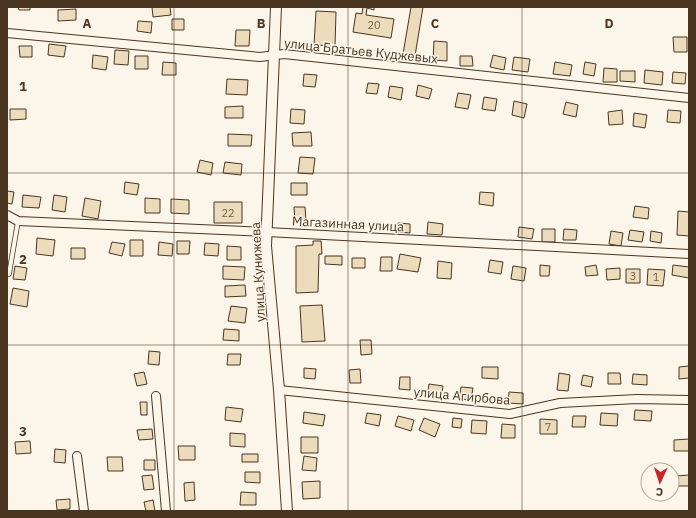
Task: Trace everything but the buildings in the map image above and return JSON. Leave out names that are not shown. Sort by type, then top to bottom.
[{"type":"street","name":"улица Кунижева","points":[[276,7],[266,246],[279,390],[287,511]]},
{"type":"street","name":"улица Братьев Куджевых","points":[[7,33],[260,57],[284,54],[689,98]]},
{"type":"street","name":"Магазинная улица","points":[[7,215],[18,221],[267,232],[689,254]]},
{"type":"street","name":"улица Агирбова","points":[[279,390],[510,414],[560,403],[637,399],[689,400]]},
{"type":"street","points":[[156,396],[166,511]]},
{"type":"street","points":[[76,456],[84,511]]},
{"type":"lane","points":[[9,274],[18,221]]}]
